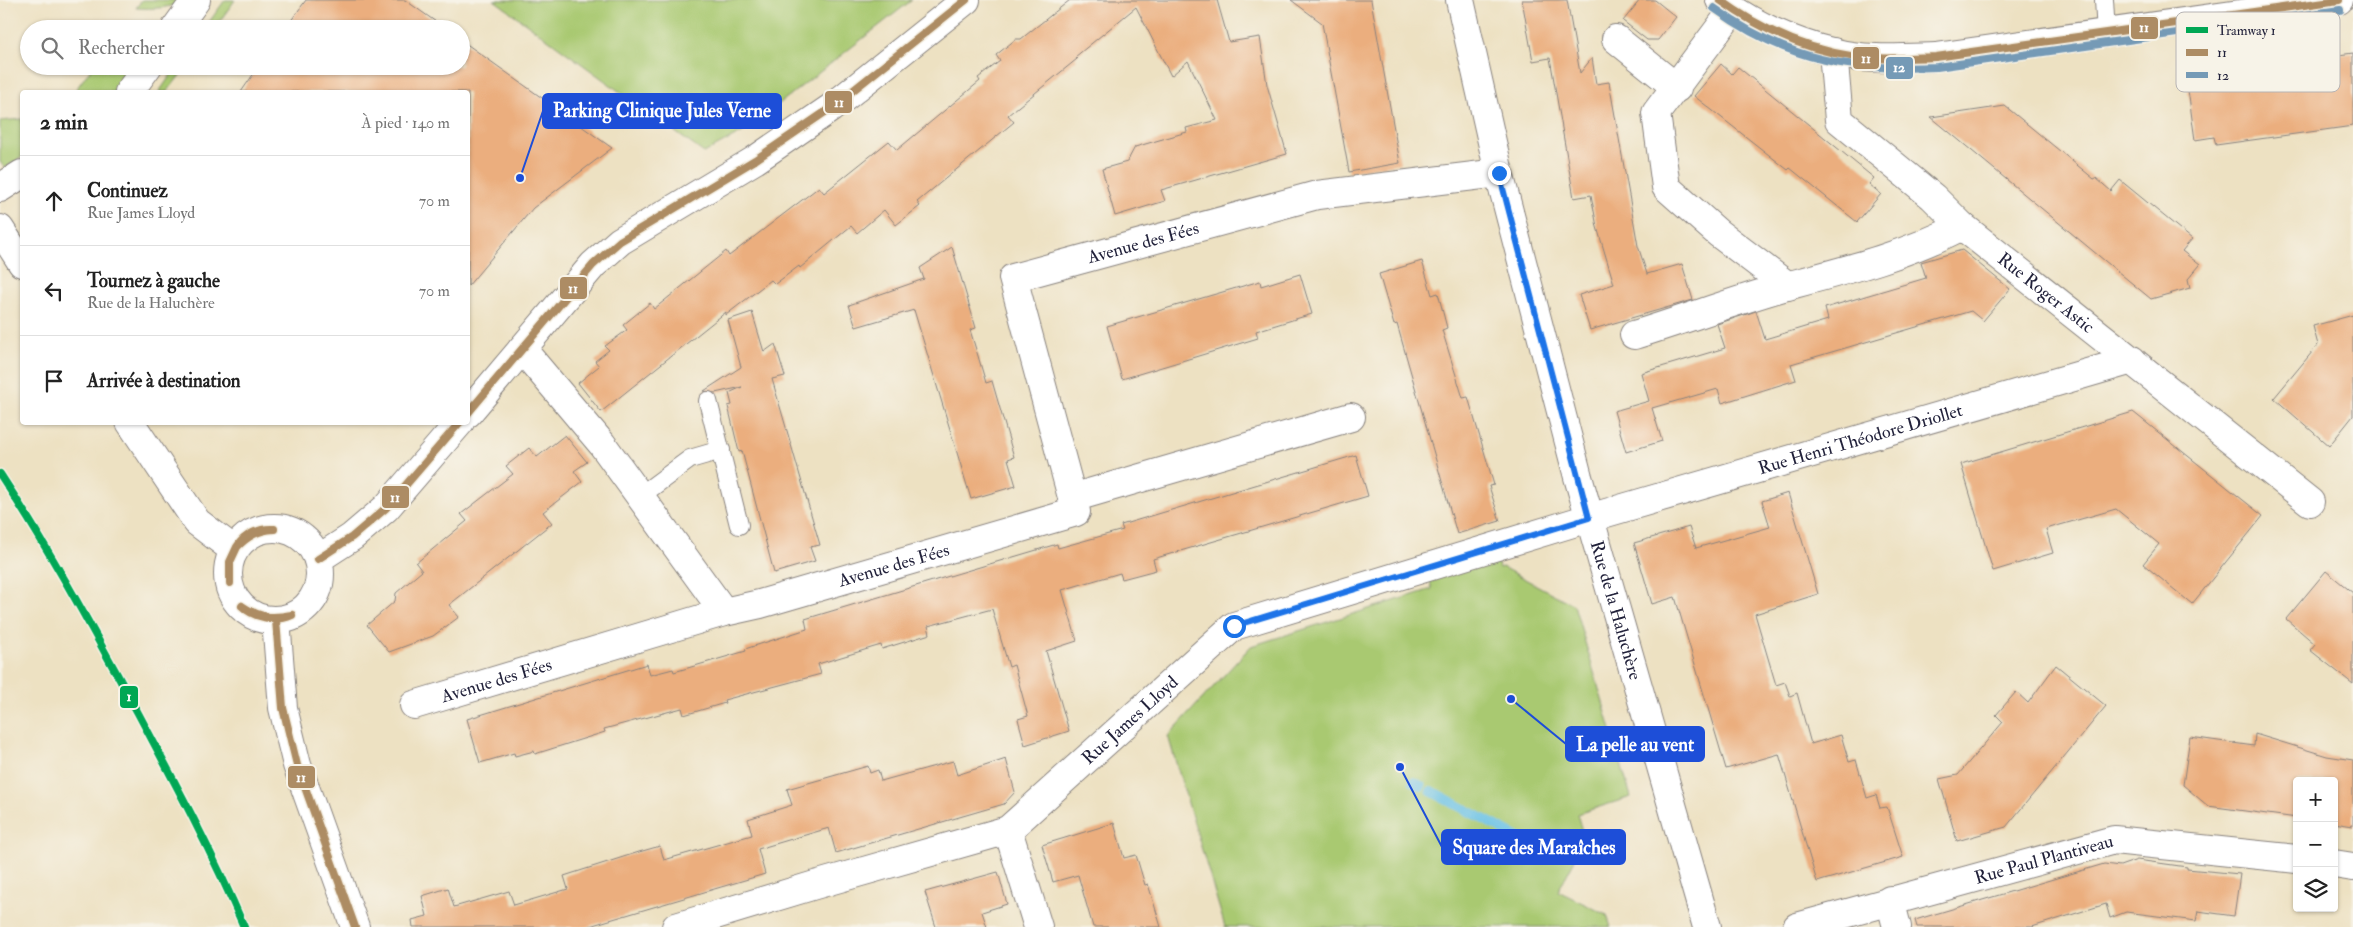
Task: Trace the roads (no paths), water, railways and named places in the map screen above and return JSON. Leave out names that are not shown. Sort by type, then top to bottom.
[{"type":"street","points":[[182,20],[196,0]]},
{"type":"street","points":[[470,411],[593,264],[620,241],[755,160],[823,113],[966,0]]},
{"type":"street","name":"Rue de la Haluchère","points":[[1460,0],[1499,173],[1589,518],[1707,927]]},
{"type":"street","points":[[2257,12],[2339,0]]},
{"type":"street","points":[[1788,286],[1718,234],[1666,187],[1656,113],[1677,88],[1727,5],[1782,34],[1833,52],[1884,58],[1936,57],[2176,24]]},
{"type":"street","points":[[1616,39],[1677,88]]},
{"type":"street","name":"Rue Roger Astic","points":[[1833,52],[1839,120],[1933,197],[1962,226],[2310,502]]},
{"type":"street","points":[[130,90],[141,75]]},
{"type":"street","name":"Avenue des Fées","points":[[414,705],[724,612],[760,604],[1076,512],[1013,278],[1317,196],[1499,173]]},
{"type":"street","points":[[0,188],[20,175]]},
{"type":"street","points":[[1634,335],[1788,286],[1854,269],[1928,244],[1962,226]]},
{"type":"street","points":[[0,229],[20,260]]},
{"type":"street","points":[[522,349],[602,444],[724,612]]},
{"type":"street","name":"Rue Henri Théodore Driollet","points":[[1589,518],[2132,360]]},
{"type":"street","points":[[1072,498],[1351,417]]},
{"type":"street","points":[[132,425],[197,522],[234,550]]},
{"type":"street","points":[[318,559],[352,537],[386,508],[457,425]]},
{"type":"street","name":"Rue James Lloyd","points":[[676,927],[1008,830],[1234,626],[1589,518]]},
{"type":"street","points":[[274,528],[289,530],[302,537],[312,547],[318,559],[320,578],[315,596],[294,616],[276,620],[254,615],[245,610],[235,597],[229,582],[228,571],[234,550],[254,532],[274,528]]},
{"type":"street","points":[[276,620],[283,708],[297,765],[355,927]]},
{"type":"street","points":[[1008,830],[1038,927]]},
{"type":"street","name":"Rue Paul Plantiveau","points":[[1797,927],[2114,840],[2293,859]]},
{"type":"street","points":[[2338,865],[2353,867]]},
{"type":"street","points":[[1890,900],[1897,927]]},
{"type":"lane","points":[[2104,0],[2106,34]]},
{"type":"lane","points":[[708,401],[739,525]]},
{"type":"lane","points":[[640,496],[690,458],[721,450]]},
{"type":"waterway","points":[[1414,782],[1421,786]]},
{"type":"waterway","points":[[1431,791],[1545,852]]},
{"type":"tram line","name":"1","points":[[0,474],[51,557],[131,700],[176,784],[244,927]]},
{"type":"place","name":"Parking Clinique Jules Verne","points":[[520,178]]},
{"type":"place","name":"La pelle au vent","points":[[1511,699]]},
{"type":"place","name":"Square des Maraîches","points":[[1400,767]]}]
